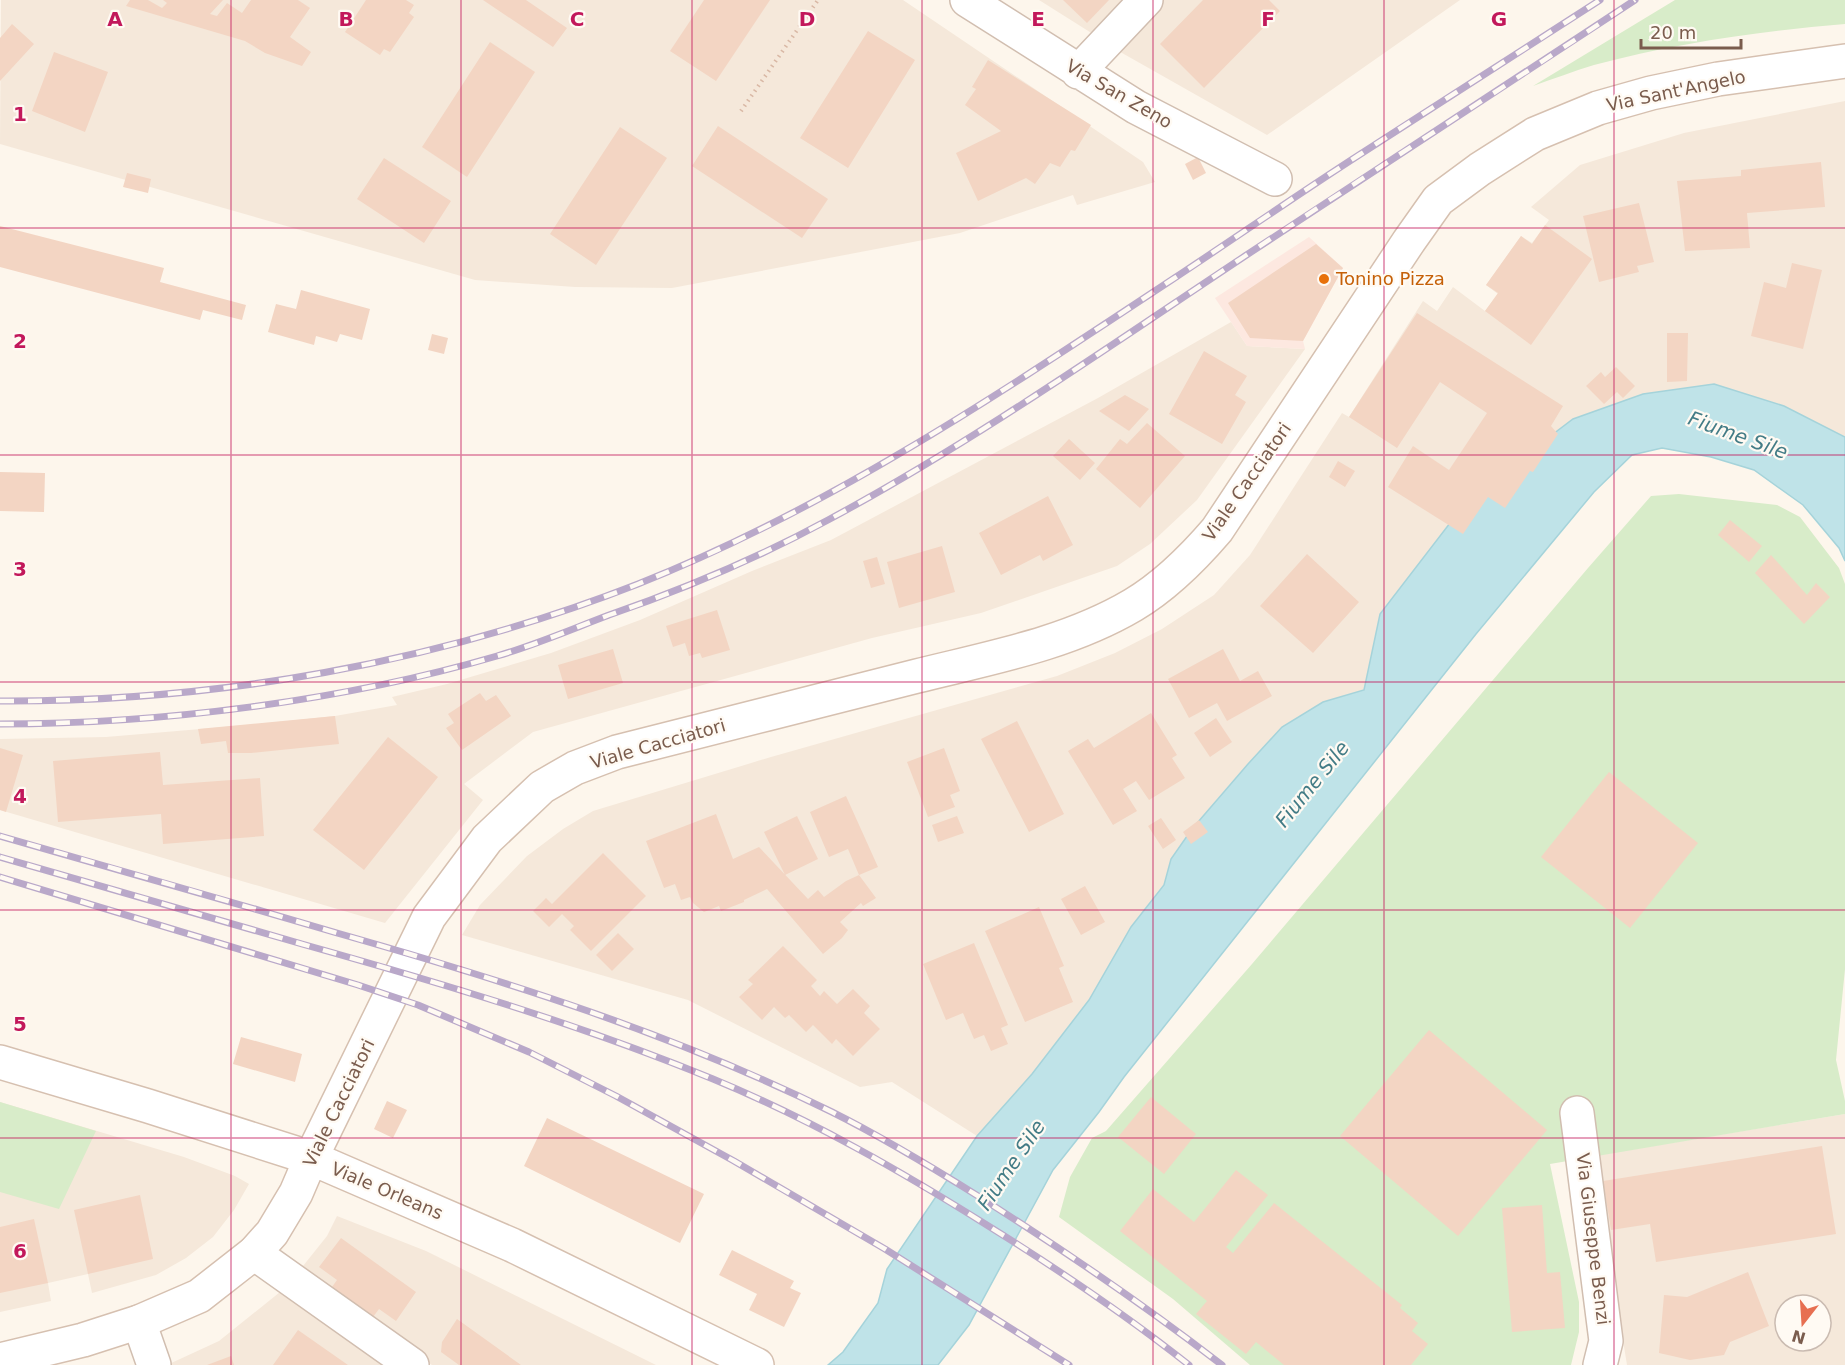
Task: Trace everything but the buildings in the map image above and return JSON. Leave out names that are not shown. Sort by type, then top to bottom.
[{"type":"street","name":"Via San Zeno","points":[[969,0],[1078,72],[1136,107],[1275,179]]},
{"type":"street","points":[[1078,72],[1146,0]]},
{"type":"street","name":"Via Sant'Angelo","points":[[1409,241],[1438,200],[1534,134],[1598,108],[1651,93],[1718,78],[1845,61]]},
{"type":"street","name":"Viale Cacciatori","points":[[12,1360],[139,1322],[199,1296],[254,1253],[286,1213],[429,917],[487,839],[542,787],[575,768],[617,752],[1028,648],[1092,625],[1133,605],[1166,582],[1218,530],[1409,241]]},
{"type":"street","name":"Viale Orleans","points":[[0,1062],[267,1142],[311,1158],[512,1245],[757,1365]]},
{"type":"street","name":"Via Giuseppe Benzi","points":[[1577,1113],[1606,1341],[1600,1365]]},
{"type":"street","points":[[254,1253],[412,1365]]},
{"type":"street","points":[[139,1322],[154,1365]]},
{"type":"path","points":[[741,111],[818,0]]},
{"type":"shaded area","points":[[1,0],[903,0],[1143,162],[1155,182],[1077,205],[1073,195],[960,233],[672,288],[575,287],[475,280],[0,144]]},
{"type":"shaded area","points":[[1039,0],[1126,0],[1093,34]]},
{"type":"shaded area","points":[[1159,0],[1460,0],[1267,135],[1115,49]]},
{"type":"shaded area","points":[[1845,101],[1845,437],[1784,406],[1460,510],[1380,614],[1364,690],[1323,702],[1282,727],[1217,799],[1171,859],[1164,885],[1131,927],[1089,1000],[1032,1074],[977,1136],[892,1082],[860,1087],[688,1000],[462,935],[480,905],[527,856],[563,829],[593,811],[771,757],[1057,676],[1115,653],[1162,629],[1214,595],[1250,555],[1342,413],[1349,417],[1423,301],[1437,311],[1453,287],[1485,311],[1498,294],[1486,285],[1521,236],[1532,243],[1549,220],[1531,207],[1580,165],[1684,133]]},
{"type":"shaded area","points":[[1309,237],[1343,268],[1303,341],[1305,349],[1247,346],[1215,298]]},
{"type":"shaded area","points":[[1231,322],[1247,346],[1305,349],[1197,500],[1150,544],[1117,566],[981,613],[872,638],[533,732],[464,784],[483,800],[385,923],[0,810],[0,739],[106,737],[335,716],[397,705],[392,697],[447,684],[551,653],[640,620],[752,571],[831,540],[1098,398]]},
{"type":"shaded area","points":[[0,1102],[184,1157],[235,1176],[249,1184],[234,1210],[213,1237],[186,1258],[156,1275],[92,1293],[88,1274],[48,1283],[51,1301],[0,1312]]},
{"type":"shaded area","points":[[1845,1114],[1845,1365],[1627,1365],[1593,1156]]},
{"type":"shaded area","points":[[337,1216],[426,1251],[656,1365],[432,1365],[299,1271],[327,1236]]},
{"type":"shaded area","points":[[285,1288],[396,1365],[167,1365],[219,1341]]},
{"type":"green space","points":[[1675,0],[1845,0],[1845,24],[1750,34],[1656,50],[1594,65],[1533,86]]},
{"type":"green space","points":[[1679,494],[1777,505],[1800,517],[1839,568],[1845,584],[1845,969],[1836,1060],[1845,1101],[1845,1114],[1550,1164],[1579,1302],[1579,1332],[1571,1365],[1250,1365],[1173,1299],[1059,1217],[1070,1177],[1092,1138],[1106,1131],[1252,964],[1651,496]]},
{"type":"green space","points":[[0,1102],[96,1131],[59,1209],[0,1192]]},
{"type":"water","name":"Fiume Sile","points":[[1714,384],[1784,406],[1845,437],[1845,561],[1839,548],[1803,505],[1754,470],[1711,457],[1662,448],[1632,455],[1594,492],[1476,634],[1124,1077],[1053,1170],[969,1325],[938,1365],[828,1365],[843,1352],[878,1303],[887,1269],[977,1136],[1032,1074],[1089,1000],[1131,927],[1164,885],[1171,859],[1192,829],[1282,727],[1323,702],[1364,690],[1380,614],[1460,510],[1573,419],[1643,394]]},
{"type":"railway","points":[[0,701],[81,700],[163,694],[244,685],[405,656],[484,636],[561,612],[638,584],[709,554],[847,484],[979,405],[1336,170],[1600,0]]},
{"type":"railway","points":[[0,724],[124,720],[187,714],[251,707],[377,686],[438,672],[525,647],[665,595],[748,560],[802,534],[882,490],[988,426],[1635,0]]},
{"type":"railway","points":[[0,836],[463,970],[589,1011],[712,1058],[832,1112],[924,1163],[1102,1278],[1222,1365]]},
{"type":"railway","points":[[0,857],[458,989],[561,1022],[713,1079],[785,1111],[923,1186],[1067,1276],[1189,1365]]},
{"type":"railway","points":[[0,877],[358,985],[418,1005],[529,1052],[616,1096],[734,1161],[885,1249],[1069,1365]]},
{"type":"place","name":"Tonino Pizza","points":[[1324,279]]}]
